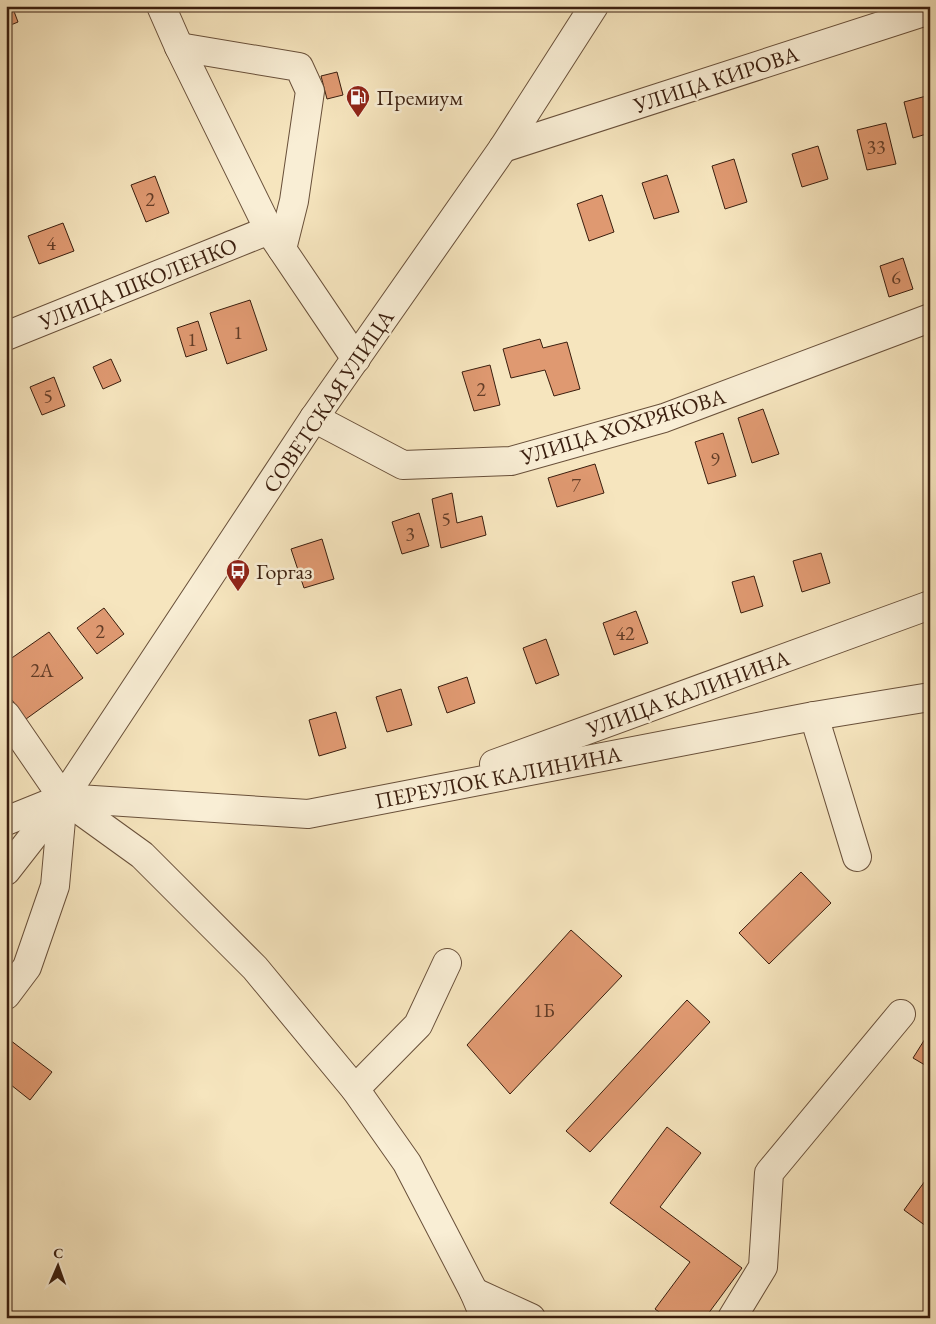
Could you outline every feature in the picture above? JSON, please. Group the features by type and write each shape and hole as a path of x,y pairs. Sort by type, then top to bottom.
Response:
{"street":[{"path":"161,6 179,47 275,240 356,359"},
{"name":"СОВЕТСКАЯ УЛИЦА","path":"6,871 63,798 314,418 503,148 594,6"},
{"name":"УЛИЦА КИРОВА","path":"503,148 930,10"},
{"path":"179,47 299,67 310,91 294,201 275,240"},
{"name":"УЛИЦА ШКОЛЕНКО","path":"6,336 275,240"},
{"name":"УЛИЦА ХОХРЯКОВА","path":"314,418 403,465 511,460 664,418 930,318"},
{"name":"УЛИЦА КАЛИНИНА","path":"418,792 930,605"},
{"name":"ПЕРЕУЛОК КАЛИНИНА","path":"63,798 308,814 814,716 930,697"},
{"path":"6,715 63,798 142,856 255,968 355,1090 407,1163 474,1292 485,1318"},
{"path":"814,716 857,857"},
{"path":"6,821 63,798"},
{"path":"6,995 27,967 55,886 63,798"},
{"path":"355,1090 418,1025 447,963"},
{"path":"732,1318 763,1267 769,1174 901,1014"},
{"path":"474,1292 531,1318"}],"building":[{"path":"6,6 12,6 18,22 6,27"},
{"path":"337,72 343,95 327,99 321,76"},
{"path":"930,95 930,133 913,138 904,102"},
{"path":"886,123 896,164 867,170 857,130"},
{"path":"818,146 828,179 802,187 792,154"},
{"path":"734,159 747,202 725,209 712,166"},
{"path":"667,175 679,212 654,219 642,183"},
{"path":"155,176 169,213 146,222 131,185"},
{"path":"602,195 614,232 589,241 577,204"},
{"path":"63,223 74,251 39,264 28,236"},
{"path":"903,258 913,289 889,297 880,266"},
{"path":"250,300 267,350 227,364 210,313"},
{"path":"198,321 207,350 186,357 177,328"},
{"path":"540,339 543,348 567,342 580,389 554,396 545,370 511,378 503,349"},
{"path":"111,359 121,381 103,389 93,367"},
{"path":"490,365 500,405 474,411 462,372"},
{"path":"54,377 65,406 42,415 30,387"},
{"path":"763,409 779,454 752,463 738,418"},
{"path":"723,433 736,476 708,484 695,442"},
{"path":"595,464 604,493 557,507 548,478"},
{"path":"452,493 457,523 482,516 486,535 441,548 432,499"},
{"path":"419,513 429,546 402,554 392,522"},
{"path":"322,539 334,579 304,588 291,549"},
{"path":"821,553 830,583 802,592 793,561"},
{"path":"754,576 763,606 741,613 732,582"},
{"path":"104,608 124,634 97,654 77,628"},
{"path":"636,611 648,643 614,655 603,623"},
{"path":"49,632 83,678 26,719 6,692 6,662"},
{"path":"546,639 559,675 536,684 523,648"},
{"path":"467,677 475,703 447,713 438,687"},
{"path":"401,689 412,725 387,732 376,697"},
{"path":"336,712 346,748 319,756 309,720"},
{"path":"801,872 831,903 769,964 739,933"},
{"path":"571,930 622,976 510,1094 467,1045"},
{"path":"687,1000 710,1022 590,1152 566,1131"},
{"path":"930,1031 930,1068 913,1058"},
{"path":"6,1037 52,1072 30,1100 6,1081"},
{"path":"667,1127 701,1153 660,1207 742,1268 705,1318 667,1318 655,1309 690,1262 610,1203"},
{"path":"930,1174 930,1229 904,1210"}],"place":[{"name":"Премиум","path":"358,118"},
{"name":"Горгаз","path":"238,592"}]}
